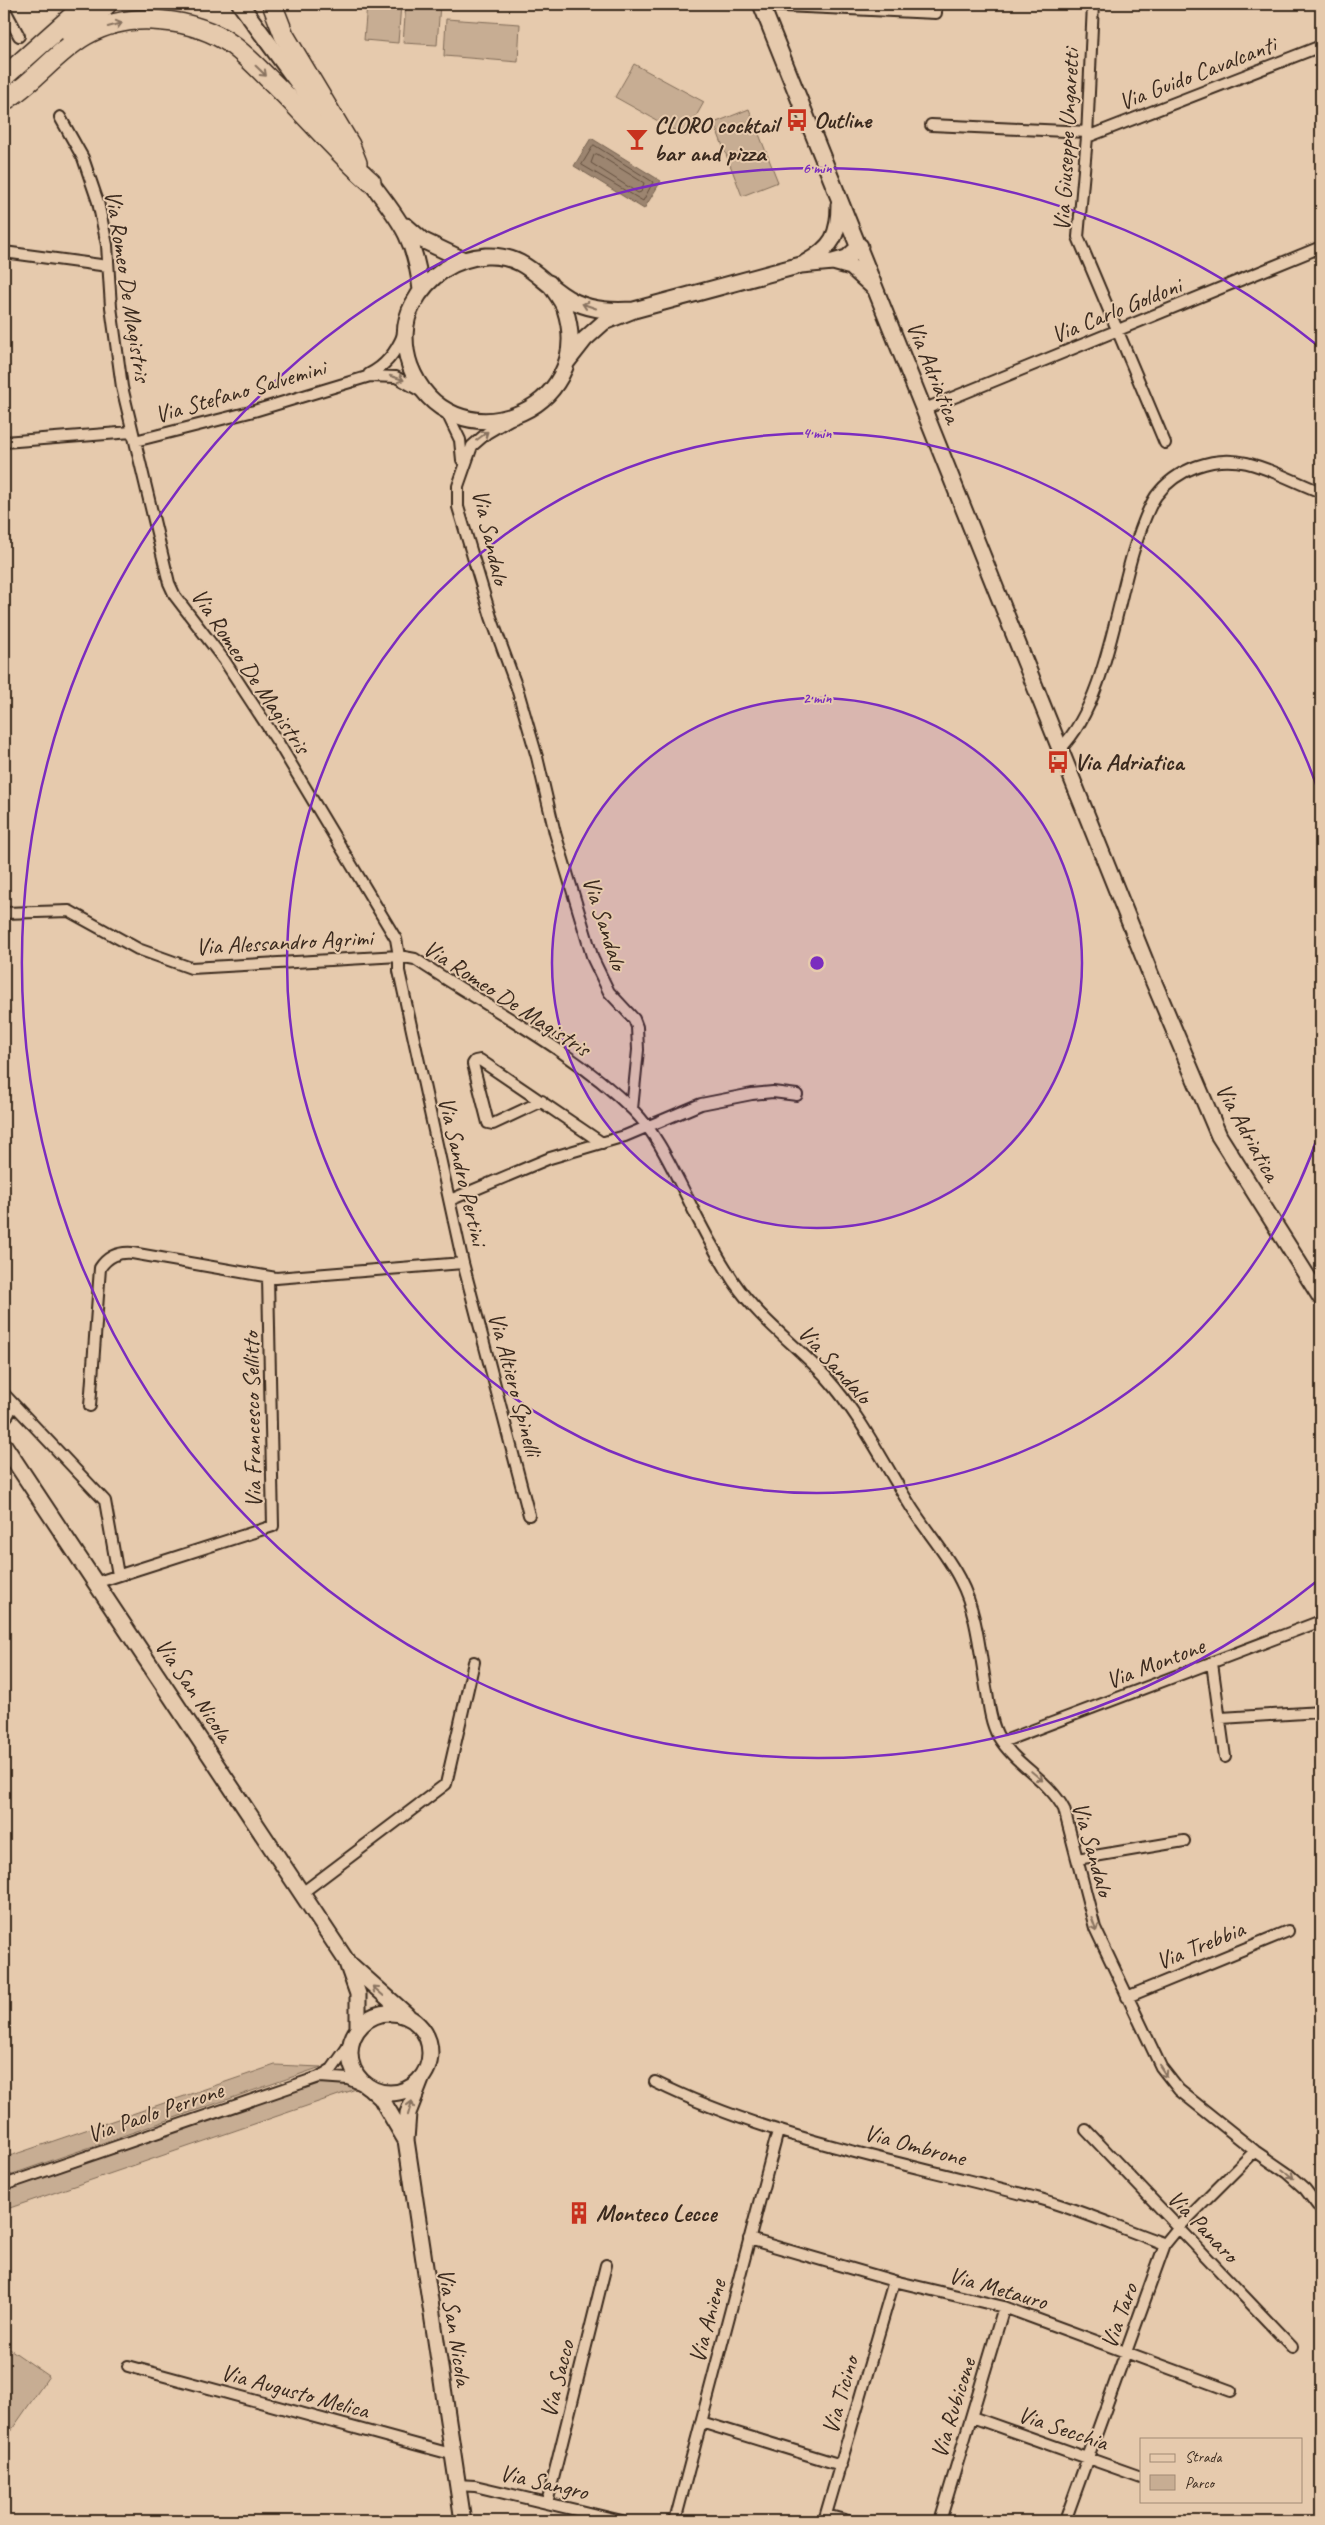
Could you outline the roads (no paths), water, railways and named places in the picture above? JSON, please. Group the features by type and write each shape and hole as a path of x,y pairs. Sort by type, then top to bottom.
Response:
{"highway":[{"path":"4,76 7,66 69,4"},
{"path":"4,76 86,4"},
{"path":"4,97 44,58 108,4"},
{"path":"272,4 284,35 350,144 357,163"},
{"path":"4,101 75,42 98,29 127,21 143,20 181,23 211,32 240,50 286,95 352,166 371,182"}],"street":[{"path":"240,4 399,220 412,242 421,290"},
{"path":"761,5 936,13 936,4"},
{"name":"Via Giuseppe Ungaretti","path":"1093,4 1087,135 1078,236 1165,443"},
{"name":"Via Adriatica","path":"761,5 860,246 1060,749 1218,1136 1321,1298"},
{"path":"4,8 19,36"},
{"name":"Via Guido Cavalcanti","path":"1087,135 1321,46"},
{"name":"Via Romeo De Magistris","path":"60,117 83,158 91,178 103,224 111,307 122,387 164,567 175,596 224,660 279,744 396,939 399,956 415,959 517,1024 598,1080 632,1109"},
{"path":"931,125 1087,135"},
{"path":"826,249 835,237 839,223 839,197"},
{"path":"399,220 422,240 464,260"},
{"path":"801,265 826,249 850,243 860,246"},
{"path":"634,310 602,311 573,301 531,268 510,259 487,256 464,260 440,272 421,290 410,309 405,330 406,356 416,380 432,400 445,410 469,420 494,421 519,415 540,403 556,385 567,364 585,339 604,322 634,310 801,265 834,262 847,258 860,246"},
{"name":"Via Carlo Goldoni","path":"925,408 1321,247"},
{"path":"4,252 108,266"},
{"path":"834,262 851,267 879,294"},
{"path":"549,283 564,307 570,335 567,364"},
{"name":"Via Stefano Salvemini","path":"357,379 380,368 390,358 405,330"},
{"name":"Via Stefano Salvemini","path":"4,442 134,437 254,411 357,379 378,375 396,377 414,385 432,400"},
{"name":"Via Sandalo","path":"445,410 457,431 463,450 457,498 465,533 491,617 517,688 537,757 555,833 593,959 606,988 634,1019 637,1027 638,1050 632,1109 648,1127 661,1147 713,1248 736,1284 761,1314 827,1378 848,1404 877,1447 921,1523 950,1562 962,1583 975,1622 994,1729 1009,1751 1057,1796 1064,1809 1095,1928 1160,2067 1170,2081 1255,2151 1287,2173 1305,2189 1321,2210"},
{"name":"Via Sandalo","path":"461,472 467,455 478,439 519,415"},
{"path":"1060,749 1070,740 1089,701 1105,660 1140,532 1156,497 1167,484 1184,472 1204,463 1225,461 1247,463 1321,492"},
{"name":"Via Alessandro Agrimi","path":"4,913 69,911 138,948 192,968 399,956"},
{"name":"Via Sandro Pertini","path":"90,1406 100,1268 111,1257 132,1253 268,1276 463,1263 399,971 399,956"},
{"path":"542,1101 493,1124 488,1123 473,1064 475,1061 480,1060 542,1101 602,1143"},
{"path":"450,1200 550,1158 602,1143 648,1127 684,1110 717,1100 773,1092 797,1095"},
{"name":"Via Altiero Spinelli","path":"463,1263 529,1516"},
{"name":"Via Francesco Sellitto","path":"95,1583 273,1526 268,1276"},
{"path":"5,1396 106,1501 118,1575"},
{"path":"4,1420 9,1414 11,1406 5,1396"},
{"name":"Via San Nicola","path":"4,1445 346,1960 358,1994 355,2035 350,2057 354,2071 359,2079 381,2098 406,2140"},
{"name":"Via Montone","path":"1002,1742 1212,1664 1321,1621"},
{"path":"302,1893 446,1784 474,1662"},
{"path":"1212,1664 1224,1757"},
{"path":"1220,1718 1321,1712"},
{"path":"1077,1859 1184,1841"},
{"name":"Via Trebbia","path":"1127,1997 1288,1932"},
{"name":"Via San Nicola","path":"346,1960 412,2020 426,2036 430,2048 430,2058 408,2113 406,2140 456,2485 463,2521"},
{"path":"355,2035 373,2017 384,2014 395,2013 412,2020"},
{"name":"Via Paolo Perrone","path":"4,2186 319,2077 332,2069 355,2035"},
{"name":"Via Paolo Perrone","path":"319,2077 348,2079 370,2088"},
{"path":"370,2088 383,2092 397,2092 411,2087 422,2077"},
{"name":"Via Ombrone","path":"655,2082 697,2103 778,2131 1039,2198 1165,2244"},
{"name":"Via Panaro","path":"1086,2130 1292,2347"},
{"name":"Via Aniene","path":"675,2521 778,2131"},
{"name":"Via Taro","path":"1065,2521 1165,2244 1178,2228 1255,2151"},
{"name":"Via Metauro","path":"749,2239 894,2280 1004,2307 1231,2391"},
{"name":"Via Sacco","path":"547,2503 606,2265"},
{"name":"Via Ticino","path":"825,2518 894,2280"},
{"name":"Via Rubicone","path":"940,2521 1004,2307"},
{"name":"Via Augusto Melica","path":"128,2366 452,2454"},
{"name":"Via Secchia","path":"972,2417 1140,2477"},
{"path":"701,2422 841,2465"},
{"name":"Via Sangro","path":"456,2485 475,2486 622,2521"},
{"path":"825,2518 848,2521"}],"water":[{"path":"591,138 661,181 644,209 574,166"}],"place":[{"name":"Outline","path":"797,120"},
{"name":"CLORO cocktail bar and pizza","path":"637,139"},
{"name":"Via Adriatica","path":"1058,762"},
{"name":"Monteco Lecce","path":"579,2213"}]}
